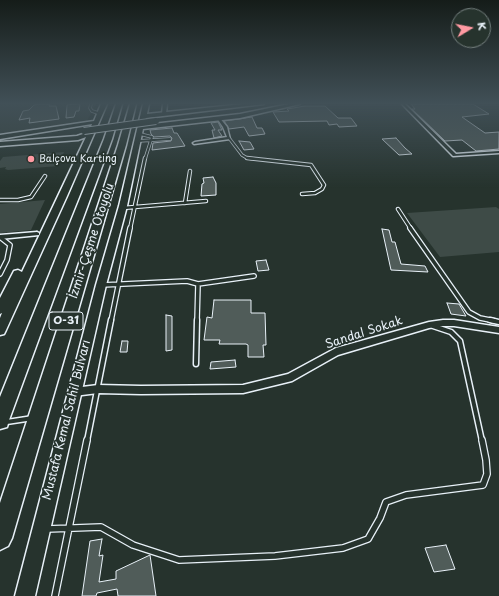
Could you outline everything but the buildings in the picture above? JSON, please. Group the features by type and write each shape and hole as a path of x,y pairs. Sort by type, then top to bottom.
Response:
{"highway":[{"name":"İzmir-Çeşme Otoyolu","path":"0,422 110,132"},
{"name":"İzmir-Çeşme Otoyolu","path":"0,538 125,132"}],"main road":[{"path":"0,137 33,132"},
{"path":"0,309 88,132"},
{"path":"0,144 85,136 105,132"},
{"name":"Mustafa Kemal Sahil Bulvarı","path":"25,596 74,392 142,132"},
{"path":"0,141 85,136"},
{"path":"0,330 85,136"}],"street":[{"path":"195,143 229,138 227,132"},
{"path":"431,132 455,155 499,152"},
{"path":"0,237 37,234"},
{"name":"Sandal Sokak","path":"74,392 98,389 243,389 289,378 336,352 429,325 443,323 499,330"}],"lane":[{"path":"55,596 136,207 143,132"},
{"path":"155,132 170,138"},
{"path":"229,138 242,155 247,158 311,165 324,185 322,189 316,193 302,194"},
{"path":"185,203 190,171"},
{"path":"0,200 18,200 31,197 45,176"},
{"path":"122,208 206,201"},
{"path":"398,209 469,312 480,318 499,322"},
{"path":"0,237 10,245 0,274"},
{"path":"101,285 187,280 198,284 254,276"},
{"path":"196,364 198,284"},
{"path":"40,530 100,527 133,545 179,560 275,556 343,548 368,539 380,518 386,502 406,495 483,485 487,474 486,460 460,341 451,332 429,325"},
{"path":"0,422 37,417"}],"shaded area":[{"path":"0,132 20,132 0,135"},
{"name":"Balçova Karting","path":"64,152 58,166 8,170 5,169 6,167 0,168 0,161 3,157"},
{"path":"45,200 31,230 0,233 0,204"},
{"path":"496,207 499,209 499,252 440,257 407,213"}],"place":[{"name":"Balçova Karting","path":"31,159"}]}
